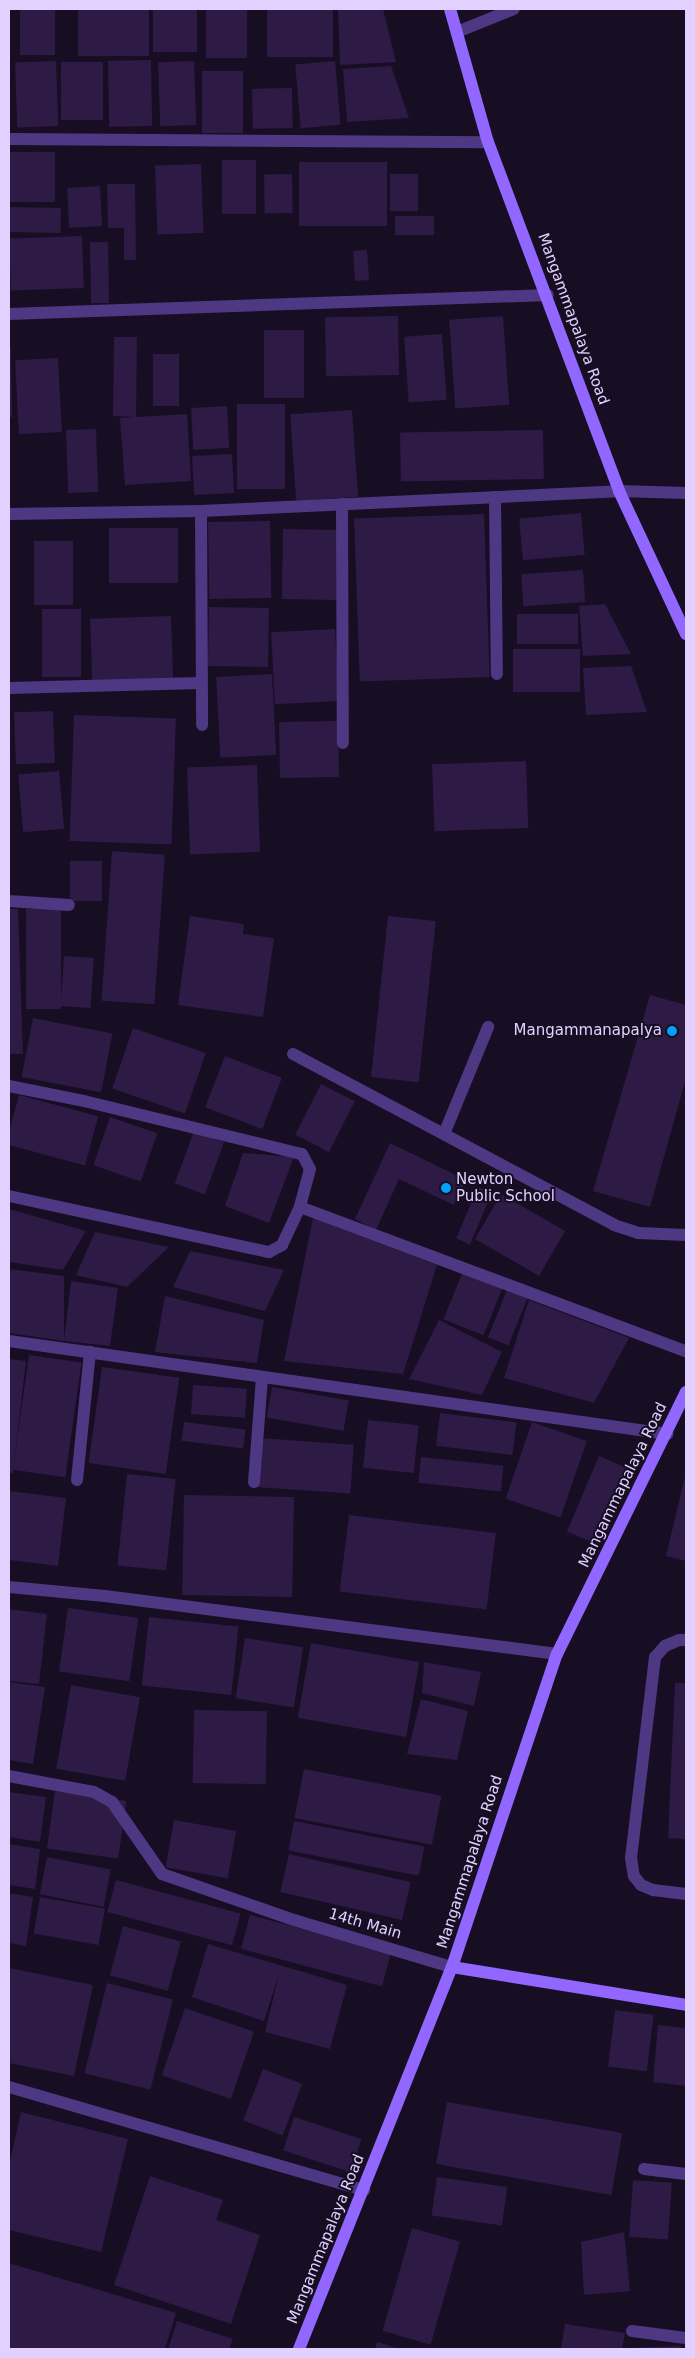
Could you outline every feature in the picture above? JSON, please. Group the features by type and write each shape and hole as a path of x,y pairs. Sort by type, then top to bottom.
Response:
{"main road":[{"name":"Mangammapalaya Road","path":"450,9 488,142 548,295 619,491 686,634"},
{"name":"Mangammapalaya Road","path":"299,2349 452,1967 557,1654 667,1434 686,1392"},
{"name":"14th Main","path":"452,1967 686,2005"}],"street":[{"path":"457,32 514,9"},
{"path":"9,139 488,142"},
{"path":"9,314 548,295"},
{"path":"9,514 201,511 619,491 686,494"},
{"path":"495,497 497,674"},
{"path":"342,504 343,743"},
{"path":"201,511 202,725"},
{"path":"9,688 201,683"},
{"path":"9,901 70,904"},
{"path":"444,1134 488,1027"},
{"path":"293,1054 614,1225 638,1232 686,1235"},
{"path":"9,1086 84,1101 302,1154 310,1169 300,1207 282,1245 269,1252 9,1196"},
{"path":"300,1207 686,1350"},
{"path":"9,1341 667,1434"},
{"path":"77,1480 90,1352"},
{"path":"254,1482 262,1377"},
{"path":"9,1588 105,1596 557,1654"},
{"path":"686,1640 679,1640 665,1646 655,1657 631,1858 634,1876 641,1885 653,1890 686,1894"},
{"name":"14th Main","path":"9,1776 80,1789 112,1802 162,1874 294,1920 452,1967"},
{"path":"9,2086 364,2190"},
{"path":"644,2169 686,2174"},
{"path":"632,2331 686,2338"}],"building":[{"path":"20,9 55,9 55,55 20,55"},
{"path":"78,9 149,9 149,56 78,56"},
{"path":"153,9 197,9 197,52 153,52"},
{"path":"206,9 247,9 247,58 206,58"},
{"path":"267,9 333,9 333,57 267,57"},
{"path":"338,9 383,9 396,62 340,65"},
{"path":"151,60 152,126 109,127 108,61"},
{"path":"56,61 58,126 17,127 15,62"},
{"path":"194,61 196,125 160,126 158,62"},
{"path":"335,61 341,125 301,128 295,64"},
{"path":"61,62 103,62 103,120 61,120"},
{"path":"391,66 409,118 347,122 343,69"},
{"path":"202,71 243,71 243,133 202,133"},
{"path":"292,88 293,128 253,129 252,89"},
{"path":"10,152 55,152 55,202 10,202"},
{"path":"222,160 256,160 256,214 222,214"},
{"path":"299,162 387,162 387,226 299,226"},
{"path":"201,164 203,233 157,235 155,166"},
{"path":"264,174 292,174 293,213 265,213"},
{"path":"390,174 418,174 418,211 390,211"},
{"path":"107,184 135,184 136,260 124,260 124,228 108,228"},
{"path":"100,186 102,226 69,228 67,188"},
{"path":"9,207 61,208 61,233 9,232"},
{"path":"395,216 434,216 434,235 395,235"},
{"path":"82,236 84,288 11,291 9,239"},
{"path":"90,242 108,242 109,303 91,303"},
{"path":"367,250 369,280 355,281 353,251"},
{"path":"398,316 399,375 326,376 325,317"},
{"path":"503,316 509,405 455,409 449,320"},
{"path":"264,330 304,330 304,398 264,398"},
{"path":"442,334 447,400 409,402 404,337"},
{"path":"114,337 137,337 136,417 187,414 191,481 125,485 120,418 134,417 113,416"},
{"path":"9,347 11,347 12,417 9,417"},
{"path":"153,354 179,354 179,406 153,406"},
{"path":"58,358 62,432 19,434 15,360"},
{"path":"237,404 285,404 285,489 237,489"},
{"path":"227,406 229,448 193,450 191,408"},
{"path":"352,410 358,497 296,501 290,414"},
{"path":"96,429 98,492 68,493 66,430"},
{"path":"543,430 544,479 401,481 400,432"},
{"path":"232,454 234,493 194,495 192,456"},
{"path":"581,513 585,555 523,560 519,518"},
{"path":"484,514 490,677 360,681 354,519"},
{"path":"270,521 271,598 209,599 208,522"},
{"path":"109,528 178,528 178,583 109,583"},
{"path":"283,529 339,530 338,600 282,599"},
{"path":"34,541 73,541 73,605 34,605"},
{"path":"583,570 585,602 523,606 521,574"},
{"path":"605,604 631,654 583,656 579,606"},
{"path":"209,607 269,608 268,667 208,666"},
{"path":"42,609 81,609 81,677 42,677"},
{"path":"517,614 578,614 578,644 517,644"},
{"path":"171,616 173,679 92,682 90,619"},
{"path":"335,629 339,701 275,704 271,632"},
{"path":"513,649 580,649 580,692 513,692"},
{"path":"631,666 647,712 586,715 583,668"},
{"path":"272,674 276,755 220,758 216,677"},
{"path":"53,711 55,763 16,764 14,712"},
{"path":"74,715 176,719 172,844 70,841"},
{"path":"338,721 339,777 280,778 279,722"},
{"path":"526,761 528,828 434,831 432,764"},
{"path":"257,765 260,852 190,854 187,767"},
{"path":"59,771 64,829 23,832 18,775"},
{"path":"112,851 165,855 154,1004 102,1001"},
{"path":"70,861 102,861 102,901 70,901"},
{"path":"9,909 18,909 23,1054 9,1054"},
{"path":"26,909 61,909 61,1009 26,1009"},
{"path":"190,916 244,924 243,934 274,938 263,1017 178,1005"},
{"path":"388,916 436,921 419,1082 371,1077"},
{"path":"64,956 94,958 90,1008 61,1006"},
{"path":"650,995 686,1005 686,1078 650,1207 593,1191"},
{"path":"33,1018 113,1033 101,1092 22,1077"},
{"path":"133,1028 206,1053 185,1114 112,1089"},
{"path":"225,1056 282,1078 262,1129 205,1107"},
{"path":"321,1084 355,1101 329,1152 295,1135"},
{"path":"19,1095 98,1116 85,1165 9,1145 9,1132"},
{"path":"110,1117 157,1133 141,1181 93,1165"},
{"path":"194,1131 224,1142 205,1195 175,1184"},
{"path":"390,1143 466,1180 454,1205 399,1179 376,1230 355,1219"},
{"path":"243,1153 294,1157 269,1223 225,1206"},
{"path":"478,1187 492,1193 470,1244 456,1239"},
{"path":"501,1194 565,1231 539,1276 475,1239"},
{"path":"9,1209 86,1231 63,1270 9,1262"},
{"path":"313,1218 437,1265 403,1374 284,1361"},
{"path":"95,1232 169,1247 127,1287 76,1275"},
{"path":"190,1251 284,1270 265,1311 173,1287"},
{"path":"9,1269 64,1276 64,1341 9,1333"},
{"path":"463,1271 503,1287 483,1335 444,1319"},
{"path":"71,1281 118,1288 110,1346 64,1341"},
{"path":"507,1290 527,1298 508,1346 488,1337"},
{"path":"165,1296 264,1320 257,1363 155,1352"},
{"path":"529,1300 629,1338 594,1403 504,1378"},
{"path":"439,1320 502,1352 482,1395 409,1379"},
{"path":"29,1355 81,1362 65,1477 13,1470"},
{"path":"9,1359 26,1361 13,1473 9,1473"},
{"path":"102,1367 179,1378 166,1474 89,1463"},
{"path":"193,1385 247,1389 245,1418 191,1414"},
{"path":"272,1387 349,1401 343,1431 267,1418"},
{"path":"440,1413 516,1422 512,1455 436,1446"},
{"path":"368,1420 419,1425 414,1473 363,1468"},
{"path":"184,1422 246,1430 243,1448 182,1441"},
{"path":"532,1422 587,1441 560,1517 506,1499"},
{"path":"259,1438 354,1445 350,1494 256,1487"},
{"path":"599,1456 629,1469 597,1544 567,1531"},
{"path":"421,1457 504,1466 501,1492 418,1483"},
{"path":"686,1472 686,1561 666,1556"},
{"path":"127,1474 176,1479 166,1571 117,1565"},
{"path":"9,1491 66,1498 58,1566 9,1560"},
{"path":"184,1495 294,1497 292,1597 182,1595"},
{"path":"349,1515 496,1533 487,1609 340,1591"},
{"path":"68,1608 138,1618 129,1681 59,1671"},
{"path":"9,1609 47,1614 39,1684 9,1681"},
{"path":"149,1617 239,1626 231,1695 142,1686"},
{"path":"245,1638 303,1647 294,1707 235,1698"},
{"path":"311,1643 419,1662 406,1737 298,1718"},
{"path":"424,1662 481,1672 474,1706 422,1693"},
{"path":"9,1682 45,1687 33,1764 9,1760"},
{"path":"675,1683 686,1683 686,1839 668,1838"},
{"path":"71,1685 140,1697 125,1781 56,1769"},
{"path":"421,1699 468,1711 457,1760 407,1754"},
{"path":"194,1710 267,1711 266,1784 193,1783"},
{"path":"304,1769 441,1796 432,1845 294,1818"},
{"path":"55,1791 126,1801 118,1858 47,1848"},
{"path":"9,1792 46,1797 40,1842 9,1837"},
{"path":"174,1820 236,1831 228,1878 166,1867"},
{"path":"294,1821 425,1846 419,1876 288,1850"},
{"path":"9,1844 40,1849 35,1889 9,1885"},
{"path":"289,1854 411,1882 402,1920 280,1892"},
{"path":"47,1857 111,1869 104,1907 40,1894"},
{"path":"116,1880 241,1913 232,1945 107,1912"},
{"path":"9,1893 33,1897 26,1946 9,1943"},
{"path":"40,1897 105,1908 99,1945 34,1933"},
{"path":"250,1915 391,1953 382,1987 241,1949"},
{"path":"123,1926 181,1942 168,1991 110,1975"},
{"path":"208,1944 347,1985 330,2049 265,2032 279,1974 264,2021 192,1997"},
{"path":"9,1968 93,1985 74,2076 9,2063"},
{"path":"107,1983 173,1999 150,2090 85,2073"},
{"path":"185,2008 254,2032 231,2099 162,2075"},
{"path":"615,2010 654,2015 647,2071 608,2067"},
{"path":"658,2025 686,2028 686,2086 653,2082"},
{"path":"263,2069 302,2084 283,2135 243,2120"},
{"path":"447,2102 622,2133 611,2195 436,2164"},
{"path":"21,2112 128,2139 101,2252 9,2230 9,2165"},
{"path":"294,2117 362,2139 351,2172 283,2150"},
{"path":"150,2176 223,2200 216,2220 260,2235 231,2324 114,2285"},
{"path":"437,2177 507,2187 502,2226 432,2216"},
{"path":"633,2180 672,2183 668,2240 629,2237"},
{"path":"412,2228 460,2242 431,2345 383,2331"},
{"path":"624,2232 630,2291 584,2295 581,2242"},
{"path":"9,2263 176,2313 165,2349 9,2349"},
{"path":"177,2321 233,2339 229,2349 168,2349"},
{"path":"565,2324 625,2333 622,2349 561,2349"},
{"path":"377,2342 400,2349 375,2349"},
{"path":"681,2346 681,2349 627,2349 627,2348"}],"place":[{"name":"Mangammanapalya","path":"672,1031"},
{"name":"Newton Public School","path":"446,1188"}]}
